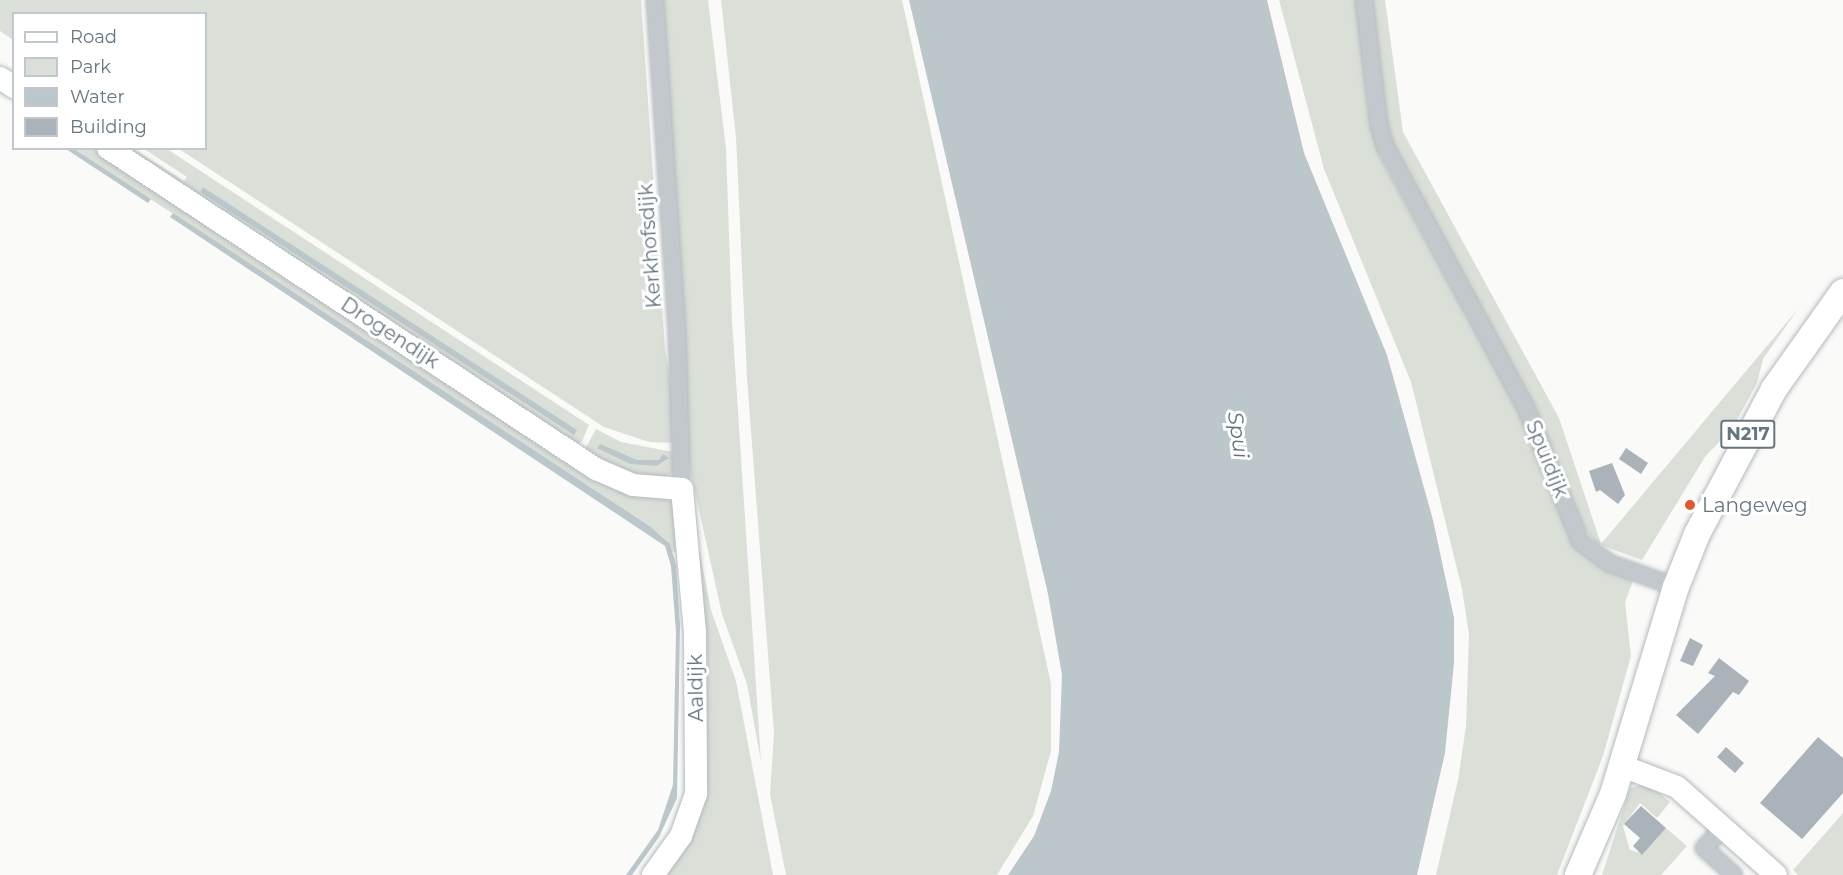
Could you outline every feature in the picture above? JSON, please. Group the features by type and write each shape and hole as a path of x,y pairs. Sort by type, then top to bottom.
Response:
{"main road":[{"name":"N217","path":"1578,875 1622,766 1676,588 1707,512 1747,435 1792,361 1843,292"}],"street":[{"name":"Kerkhofsdijk","path":"655,0 677,333 682,489"},
{"name":"Spuidijk","path":"1364,0 1379,125 1385,146 1526,408 1580,540 1609,564 1676,588"},
{"name":"Drogendijk","path":"111,150 596,469 633,486 682,489"},
{"name":"Aaldijk","path":"653,875 681,836 696,794 695,633 682,489"},
{"path":"1622,766 1677,787 1776,875"},
{"path":"1724,827 1704,848 1734,875"}],"green space":[{"path":"0,0 641,0 665,348 679,439 675,443 649,442 604,427 181,150 207,150 207,12 12,12 12,39 0,31"},
{"path":"659,0 708,0 726,149 732,320 761,762 747,684 722,614 690,469"},
{"path":"721,0 902,0 1051,684 1051,751 1033,816 997,875 786,875 770,794 774,733 747,378 736,137"},
{"path":"1279,0 1357,0 1368,107 1381,158 1525,422 1562,516 1633,581 1625,602 1631,656 1603,756 1557,875 1436,875 1458,780 1466,726 1469,634 1462,589 1411,382 1324,169"},
{"path":"1370,0 1385,0 1403,132 1559,418 1601,544 1798,309 1763,359 1757,383 1733,427 1705,457 1642,560 1606,547 1596,542 1584,529 1540,419 1396,151 1385,123"},
{"path":"76,150 98,150 576,464 626,488 669,500 676,506 685,551 673,552 666,540 651,527"},
{"path":"120,150 136,150 184,181 187,177 146,150 169,150 589,425 582,441 578,444","holes":["203,187 574,434 200,192"]},
{"path":"596,429 621,442 673,452 675,471 663,479 641,478 583,453"},
{"path":"695,528 711,610 736,681 773,875 661,875 695,824"},
{"path":"1641,785 1657,791 1670,802 1657,818 1640,803 1623,826 1630,850 1643,854 1666,828 1687,846 1661,875 1602,875 1630,788"},
{"path":"1843,813 1843,875 1798,875 1793,870"}],"water":[{"name":"Spui","path":"909,0 1267,0 1304,153 1387,355 1433,520 1454,618 1454,663 1445,753 1417,875 1008,875 1034,836 1051,791 1059,752 1062,675 1048,594"},
{"path":"68,150 76,150 151,199 148,203"},
{"path":"203,187 577,430 574,435 200,192"},
{"path":"173,213 651,527 670,544 676,565 680,626 677,798 659,837 632,875 626,875 658,830 673,785 676,632 671,566 665,546 170,217"},
{"path":"600,444 637,460 659,460 663,454 669,458 656,466 630,464 597,448"}],"building":[{"path":"1626,448 1648,463 1641,474 1619,459"},
{"path":"1612,463 1625,495 1618,504 1600,490 1596,492 1589,471"},
{"path":"1690,638 1703,645 1693,666 1680,661"},
{"path":"1719,658 1749,681 1739,695 1733,692 1698,734 1676,715 1715,676 1708,673"},
{"path":"1818,737 1843,758 1843,793 1802,839 1760,803"},
{"path":"1726,747 1744,763 1735,773 1717,757"},
{"path":"1641,806 1666,828 1642,855 1633,846 1640,838 1624,824"}],"place":[{"name":"Langeweg","path":"1690,505"}]}
